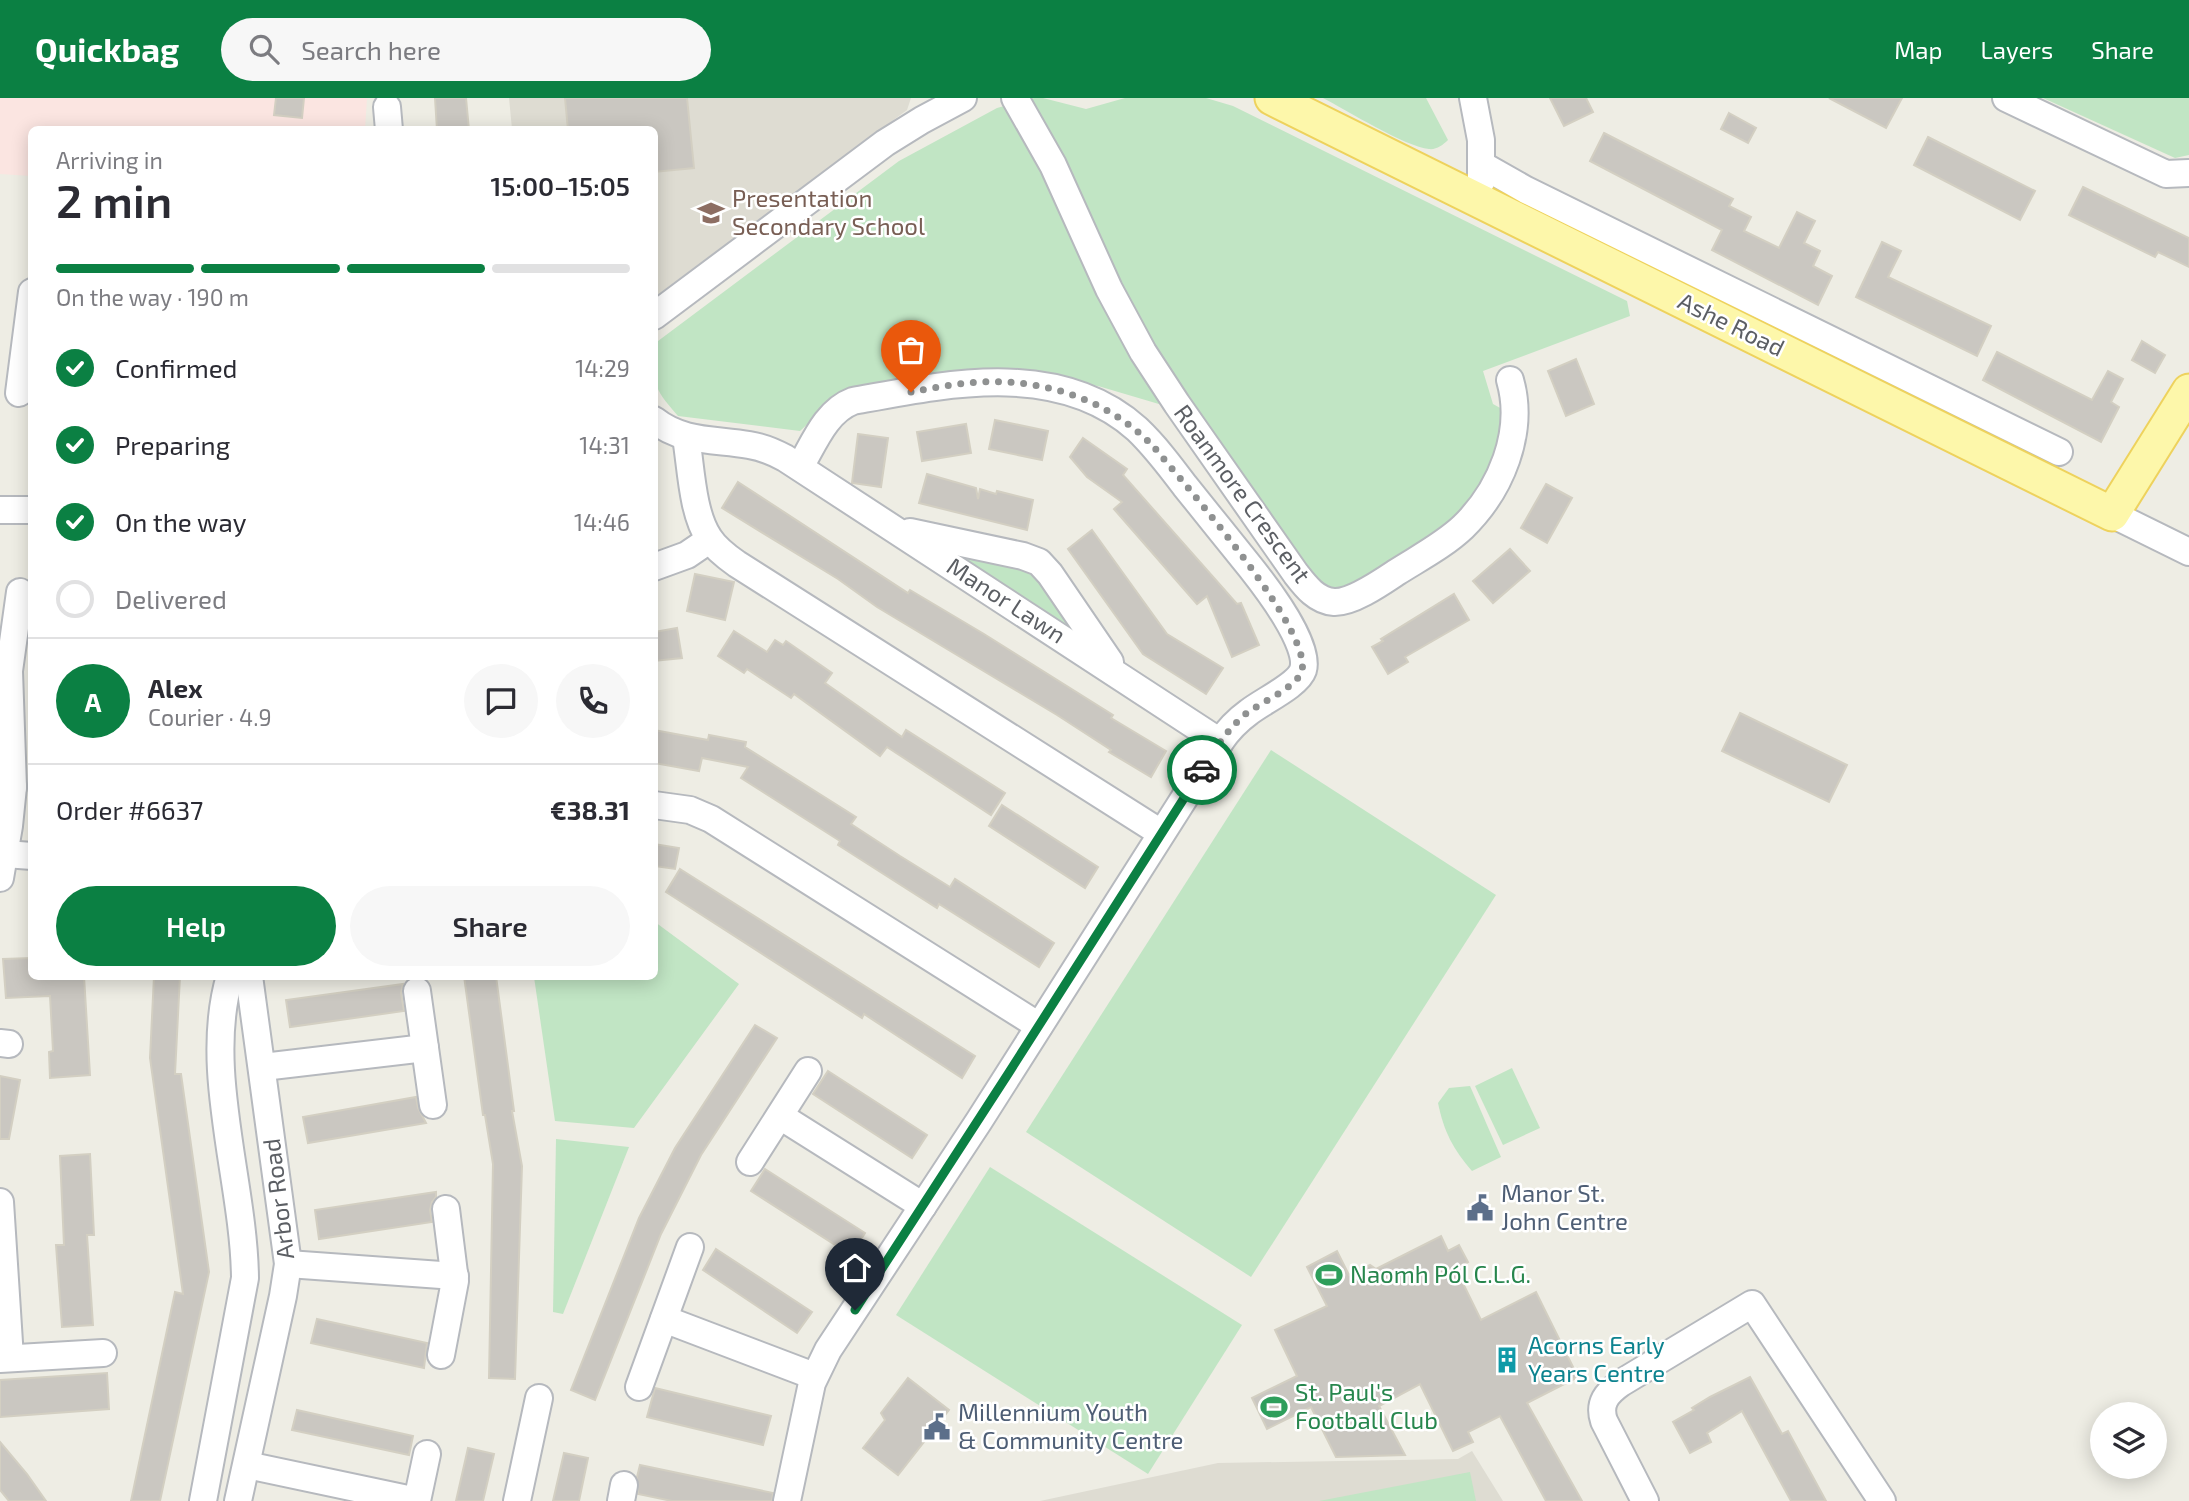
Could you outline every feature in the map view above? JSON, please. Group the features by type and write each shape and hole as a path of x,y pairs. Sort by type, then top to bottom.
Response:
{"main road":[{"name":"Ashe Road","path":"1272,98 1480,201 1795,333 1960,421 2112,514"},
{"path":"2112,514 2189,391"}],"street":[{"path":"658,313 885,144 963,98"},
{"name":"Roanmore Crescent","path":"1015,98 1053,165 1110,289 1143,352 1296,575 1323,600 1340,602 1373,586 1442,543 1473,517 1499,476 1511,440 1516,415 1510,380"},
{"path":"1473,98 1482,165 1480,201"},
{"path":"2006,98 2178,174"},
{"path":"1482,165 1795,333"},
{"path":"19,393 28,323"},
{"path":"786,1501 814,1376 828,1350 1220,742 1241,718 1298,678 1303,668 1303,655 1292,629 1260,580 1154,447 1124,419 1097,404 1051,388 1014,383 967,383 846,403 829,419 800,467"},
{"path":"1960,421 2059,452"},
{"path":"666,432 709,540 737,564 1161,833"},
{"name":"Manor Lawn","path":"666,432 755,446 775,453 1118,673 1220,742"},
{"path":"0,510 28,510"},
{"name":"Ashe Road","path":"2112,514 2189,552"},
{"name":"Manor Lawn","path":"894,528 1023,556 1039,562 1118,673"},
{"path":"658,566 687,555 709,540"},
{"path":"20,592 9,671 2,866 28,857"},
{"path":"658,806 690,810 711,819 1039,1026"},
{"path":"203,1501 245,1278 221,1056 222,1017 229,980"},
{"name":"Arbor Road","path":"238,1501 288,1264 250,980"},
{"path":"417,991 433,1105"},
{"path":"263,1067 425,1048"},
{"path":"750,1161 808,1071"},
{"path":"780,1116 923,1206"},
{"path":"0,1202 5,1359 103,1353"},
{"path":"441,1355 455,1276 446,1209"},
{"path":"639,1387 691,1247"},
{"path":"288,1264 455,1276"},
{"path":"1645,1501 1604,1421 1603,1402 1610,1392 1621,1384 1752,1304 1882,1501"},
{"path":"664,1318 814,1376"},
{"path":"517,1501 539,1398"},
{"path":"224,1400 259,1406"},
{"path":"247,1465 417,1501 427,1454"}],"shaded area":[{"path":"0,98 367,98 365,126 28,126 28,176 0,174"},
{"name":"Presentation Secondary School","path":"509,98 911,98 907,110 658,295 658,126 512,126"},
{"path":"1472,1451 1503,1501 1040,1501 1218,1463 1458,1459"}],"green space":[{"path":"1034,98 1086,109 1125,98 1206,98 1233,106 1627,301 1630,316 1483,371 1493,404 1511,414 1492,475 1446,537 1341,590 1317,584 1196,415 1098,386 974,373 841,393 800,431 678,416 658,390 658,341 899,161 997,108"},
{"path":"1323,98 1426,98 1448,140 1434,149 1419,147"},
{"path":"2043,98 2189,98 2189,155 2175,158"},
{"path":"952,552 1020,567 1036,578 1070,628"},
{"path":"1271,750 1496,895 1251,1277 1026,1132"},
{"path":"658,924 739,984 634,1128 555,1121 534,980 658,980"},
{"path":"1512,1068 1540,1128 1503,1145 1475,1086"},
{"path":"1470,1086 1501,1157 1472,1171 1450,1140 1438,1103 1449,1088"},
{"path":"556,1139 629,1147 563,1314 553,1312"},
{"path":"990,1167 1242,1325 1148,1474 896,1315"},
{"path":"1470,1472 1476,1501 1319,1501"}],"building":[{"path":"276,98 304,98 302,118 274,115"},
{"path":"435,98 466,98 469,126 437,126"},
{"path":"565,98 687,98 694,168 658,172 658,126 568,126"},
{"path":"1550,98 1586,98 1593,112 1564,126"},
{"path":"1829,98 1902,98 1886,128"},
{"path":"1729,113 1756,128 1748,143 1721,129"},
{"path":"1604,133 1733,199 1729,206 1751,217 1744,231 1779,248 1797,212 1815,221 1804,243 1820,251 1813,266 1832,276 1818,305 1712,250 1722,230 1590,161"},
{"path":"1928,137 2035,191 2020,220 1914,165"},
{"path":"2083,187 2189,238 2189,267 2158,252 2155,257 2069,215"},
{"path":"1882,242 1901,251 1888,277 1991,326 1977,356 1856,297"},
{"path":"2142,341 2165,355 2155,373 2132,360"},
{"path":"1997,352 2092,400 2108,371 2123,379 2111,402 2119,407 2101,442 1983,380"},
{"path":"1576,359 1594,404 1566,416 1548,371"},
{"path":"995,420 1048,431 1042,460 989,449"},
{"path":"966,424 971,453 922,461 917,432"},
{"path":"858,434 888,438 881,487 852,483"},
{"path":"1083,438 1127,469 1123,475 1237,604 1241,603 1259,645 1232,657 1207,596 1197,604 1114,509 1122,502 1087,477 1070,457"},
{"path":"927,474 976,488 978,499 980,489 1033,500 1027,530 919,503"},
{"path":"738,482 908,593 910,590 984,634 1166,751 1151,777 1109,752 1111,750 1057,715 877,607 838,579 722,508"},
{"path":"1546,484 1572,498 1547,543 1521,528"},
{"path":"1092,530 1167,634 1223,668 1206,694 1143,654 1068,549"},
{"path":"1510,549 1530,571 1493,603 1473,581"},
{"path":"695,574 734,582 725,620 687,611"},
{"path":"1454,594 1469,620 1405,657 1408,662 1388,674 1372,647"},
{"path":"677,628 682,658 658,661 658,631"},
{"path":"734,631 767,652 775,640 783,645 786,641 832,673 825,683 902,737 906,730 1005,793 991,815 887,747 880,756 794,694 791,698 747,669 744,673 718,656"},
{"path":"1740,713 1847,765 1829,802 1722,751"},
{"path":"658,731 708,740 709,735 746,742 745,747 856,817 851,824 900,856 950,887 955,879 1054,943 1039,967 939,904 937,908 838,845 840,841 741,778 748,767 702,758 699,771 658,764"},
{"path":"1002,805 1098,867 1085,888 989,826"},
{"path":"658,845 679,848 675,869 658,867"},
{"path":"680,869 975,1056 962,1078 864,1014 862,1018 666,892"},
{"path":"28,958 28,980 84,980 90,1075 50,1078 49,1052 53,1051 50,996 6,998 3,959"},
{"path":"154,980 180,980 175,1074 181,1074 209,1272 160,1501 131,1501 175,1292 183,1294 150,1058"},
{"path":"465,980 497,980 512,1111 522,1166 515,1379 489,1378 493,1164 483,1115"},
{"path":"403,984 401,993 404,1011 290,1027 286,1000"},
{"path":"755,1025 777,1038 701,1155 661,1234 595,1400 571,1390 639,1218 675,1148"},
{"path":"828,1071 927,1135 912,1158 813,1094"},
{"path":"0,1076 20,1080 9,1139 0,1139"},
{"path":"416,1097 426,1123 308,1143 303,1117"},
{"path":"90,1154 94,1235 87,1235 93,1325 62,1327 56,1245 64,1245 60,1156"},
{"path":"765,1169 865,1233 851,1255 751,1191"},
{"path":"436,1192 430,1210 432,1222 319,1239 315,1210"},
{"path":"1441,1236 1448,1251 1459,1245 1468,1262 1456,1269 1481,1320 1536,1292 1578,1377 1527,1403 1582,1501 1546,1501 1500,1416 1468,1432 1473,1442 1453,1451 1420,1384 1379,1406 1405,1455 1336,1457 1311,1407 1267,1429 1252,1398 1297,1376 1275,1330 1327,1306 1307,1267 1337,1251 1349,1275 1370,1265 1376,1269"},
{"path":"716,1249 812,1312 797,1333 703,1270"},
{"path":"317,1319 427,1343 424,1368 311,1343"},
{"path":"107,1373 109,1409 0,1417 0,1380"},
{"path":"1750,1377 1782,1434 1788,1431 1826,1501 1791,1501 1742,1411 1707,1433 1711,1442 1690,1453 1673,1422 1710,1397"},
{"path":"908,1378 949,1410 898,1475 863,1448 885,1420 881,1413"},
{"path":"655,1388 771,1416 763,1445 647,1417"},
{"path":"297,1410 413,1436 409,1455 292,1430"},
{"path":"0,1442 46,1501 9,1501 0,1490"},
{"path":"468,1448 494,1454 483,1501 456,1501"},
{"path":"564,1453 588,1458 579,1501 553,1501"},
{"path":"640,1465 773,1493 772,1501 672,1501 638,1494 637,1477"}],"way so far":[{"path":"911,392 967,383 1014,383 1068,393 1112,412 1135,428 1154,447 1260,580 1292,629 1303,655 1302,671 1293,682 1233,725 1202,770"}],"place":[{"name":"Presentation Secondary School","path":"711,213"},
{"name":"Manor St. John Centre","path":"1480,1208"},
{"name":"Naomh Pól C.L.G.","path":"1329,1275"},
{"name":"Acorns Early Years Centre","path":"1507,1360"},
{"name":"St. Paul's Football Club","path":"1274,1407"},
{"name":"Millennium Youth & Community Centre","path":"937,1427"}],"route":[{"path":"855,1310 1202,770"}]}
